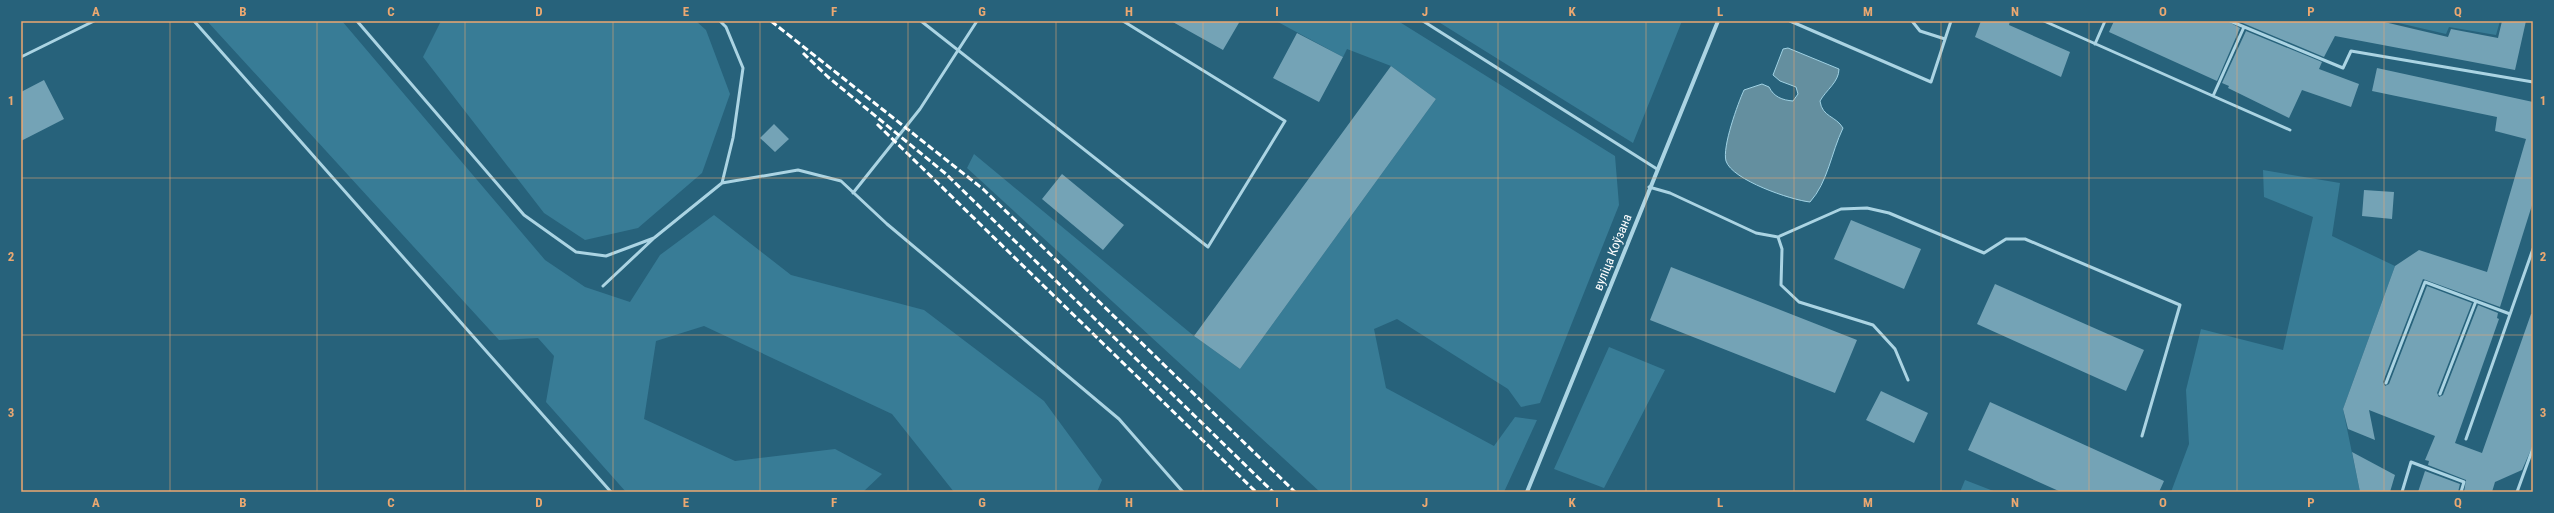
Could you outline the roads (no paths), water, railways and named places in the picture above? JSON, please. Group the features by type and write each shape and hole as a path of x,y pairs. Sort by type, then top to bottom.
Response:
{"street":[{"name":"вуліца Коўзана","path":"1528,491 1656,169 1718,21"}],"lane":[{"path":"21,57 94,21"},
{"path":"194,21 611,492"},
{"path":"357,21 524,215 576,252 606,256 654,238"},
{"path":"720,21 726,27 743,68 732,138 722,183"},
{"path":"921,21 1208,247 1285,121 1123,21"},
{"path":"853,193 920,109 977,21"},
{"path":"1423,21 1656,169"},
{"path":"1790,21 1931,82 1951,21"},
{"path":"1912,21 1920,31 1945,39"},
{"path":"2044,21 2290,130"},
{"path":"2095,44 2105,21"},
{"path":"2230,21 2343,68 2351,51 2533,82"},
{"path":"2213,96 2244,27"},
{"path":"603,286 654,238 722,183 798,170 841,181 887,224 1119,419 1183,492"},
{"path":"1649,187 1670,193 1756,234 1778,237 1841,209 1867,208 1889,213 1984,253 2006,238 2025,239 2180,305 2142,436"},
{"path":"1778,237 1782,249 1781,285 1799,302 1873,326 1895,349 1908,380"},
{"path":"2466,439 2533,249"},
{"path":"2386,383 2425,282 2510,314"},
{"path":"2440,394 2476,301"},
{"path":"2517,492 2533,448"},
{"path":"2402,492 2411,462 2464,482 2461,492"}],"railway":[{"path":"771,21 983,189 1295,492"},
{"path":"803,53 828,77 946,174 1273,492"},
{"path":"877,124 1256,492"}]}
